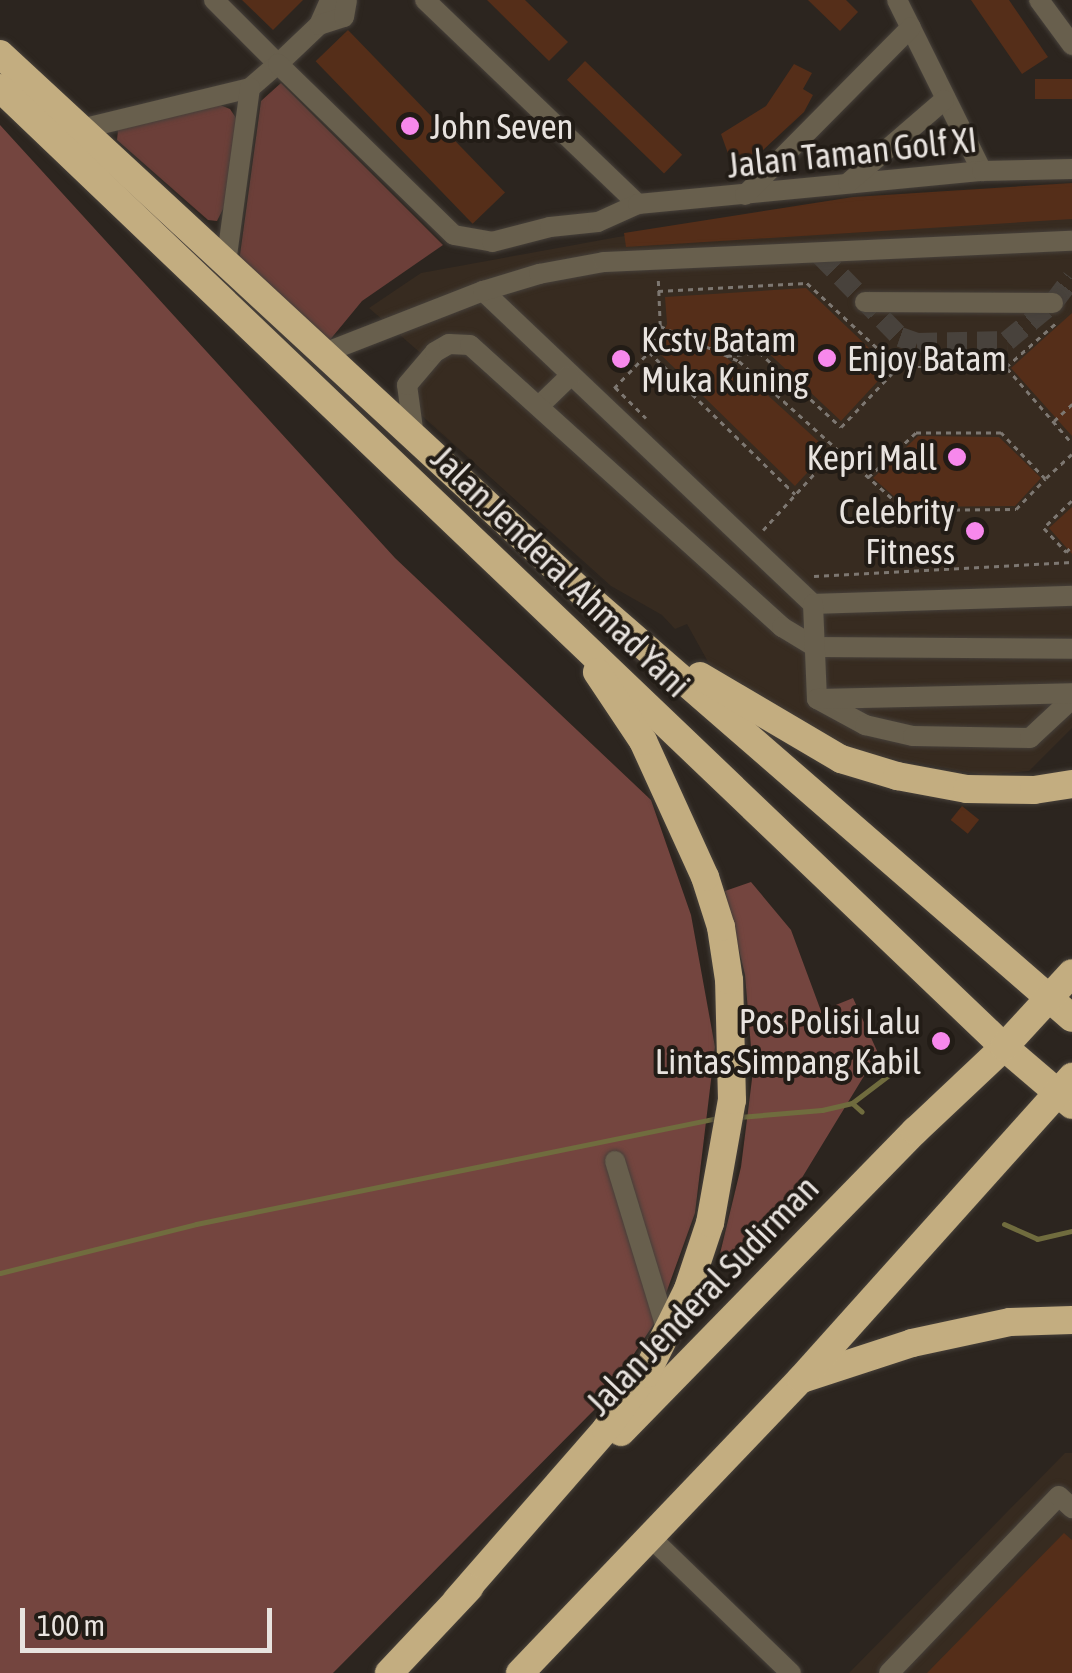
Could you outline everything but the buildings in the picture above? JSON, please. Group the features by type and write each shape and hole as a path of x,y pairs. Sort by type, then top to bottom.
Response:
{"highway":[{"name":"Jalan Jenderal Ahmad Yani","path":"0,54 584,594 1072,1018"},
{"name":"Jalan Jenderal Ahmad Yani","path":"0,88 1004,1047 1067,1091"},
{"path":"460,526 484,500"},
{"path":"584,594 708,683 841,759 967,789 1062,786"},
{"path":"456,1600 606,1429 646,1374 688,1289 710,1223 732,1100 729,980 720,927 705,877 643,741 566,626"},
{"name":"Jalan Jenderal Sudirman","path":"388,1673 916,1131 1004,1047 1072,973"},
{"path":"520,1673 801,1380 1067,1091"},
{"path":"801,1380 912,1343 1010,1322 1072,1320"}],"street":[{"path":"214,0 278,64"},
{"path":"81,129 250,88 319,25 330,0"},
{"path":"319,25 344,17 348,0"},
{"path":"425,0 638,204"},
{"path":"897,0 982,171"},
{"path":"1039,0 1072,45"},
{"path":"745,194 912,27"},
{"name":"Jalan Taman Golf XI","path":"278,64 454,234 466,240 492,242 550,227 598,222 638,204 982,171 1072,169"},
{"path":"226,263 250,88"},
{"path":"848,183 944,100"},
{"path":"324,353 483,291 538,274 604,262 1072,242"},
{"path":"483,291 812,604 817,699"},
{"path":"864,302 1056,312"},
{"path":"414,436 407,385 422,364 449,344 470,345 782,626 815,647 1072,649"},
{"path":"538,406 570,376"},
{"path":"812,604 1072,596"},
{"path":"817,699 865,725 913,736 1030,738 1072,696"},
{"path":"817,699 1072,696"},
{"path":"1062,786 1072,768"},
{"path":"616,1161 668,1334"},
{"path":"653,1287 688,1289"},
{"path":"889,1673 1059,1496 1072,1508"},
{"path":"650,1536 791,1673"}],"path":[{"path":"599,404 650,352 660,326 658,261"},
{"path":"658,291 807,283 898,366 1006,367 1056,312"},
{"path":"660,326 739,362 905,510 1016,510 1072,454"},
{"path":"650,352 795,494"},
{"path":"726,356 759,352 841,428 898,366"},
{"path":"1006,367 1072,443"},
{"path":"1053,422 1072,404"},
{"path":"868,478 916,433 1000,433 1045,479"},
{"path":"761,532 836,450"},
{"path":"1072,501 1044,528 1066,552 1072,546"},
{"path":"806,577 1072,562"}],"shaded area":[{"path":"281,83 443,245 362,301 329,341 239,262 261,101"},
{"path":"215,103 230,109 238,121 224,207 217,221 208,220 117,140 118,130"},
{"path":"0,125 395,558 651,800 691,915 715,1047 695,1213 656,1321 601,1403 333,1673 0,1673"},
{"name":"Kepri Mall","path":"1072,186 1072,728 1029,771 984,775 857,752 712,669 687,624 675,629 662,615 611,586 420,414 415,405 419,378 432,363 369,308 421,273 618,237 799,210"},
{"path":"751,882 791,930 821,1011 853,998 878,1053 775,1222 717,1266 741,1167 753,1071 745,975 725,891"},
{"path":"1065,1453 1072,1453 1072,1673 849,1673"}],"waterway":[{"path":"739,1117 822,1110 852,1103 890,1074"},
{"path":"852,1103 862,1112"},
{"path":"0,1273 196,1224 718,1118"},
{"path":"1004,1224 1037,1239 1072,1231"}],"tunnel":[{"path":"820,255 900,337 917,343 1007,341 1053,303 1072,278"}],"place":[{"name":"John Seven","path":"410,126"},
{"name":"Enjoy Batam","path":"827,358"},
{"name":"Kcstv Batam Muka Kuning","path":"621,359"},
{"name":"Kepri Mall","path":"957,457"},
{"name":"Celebrity Fitness","path":"975,531"},
{"name":"Pos Polisi Lalu Lintas Simpang Kabil","path":"941,1041"}]}
